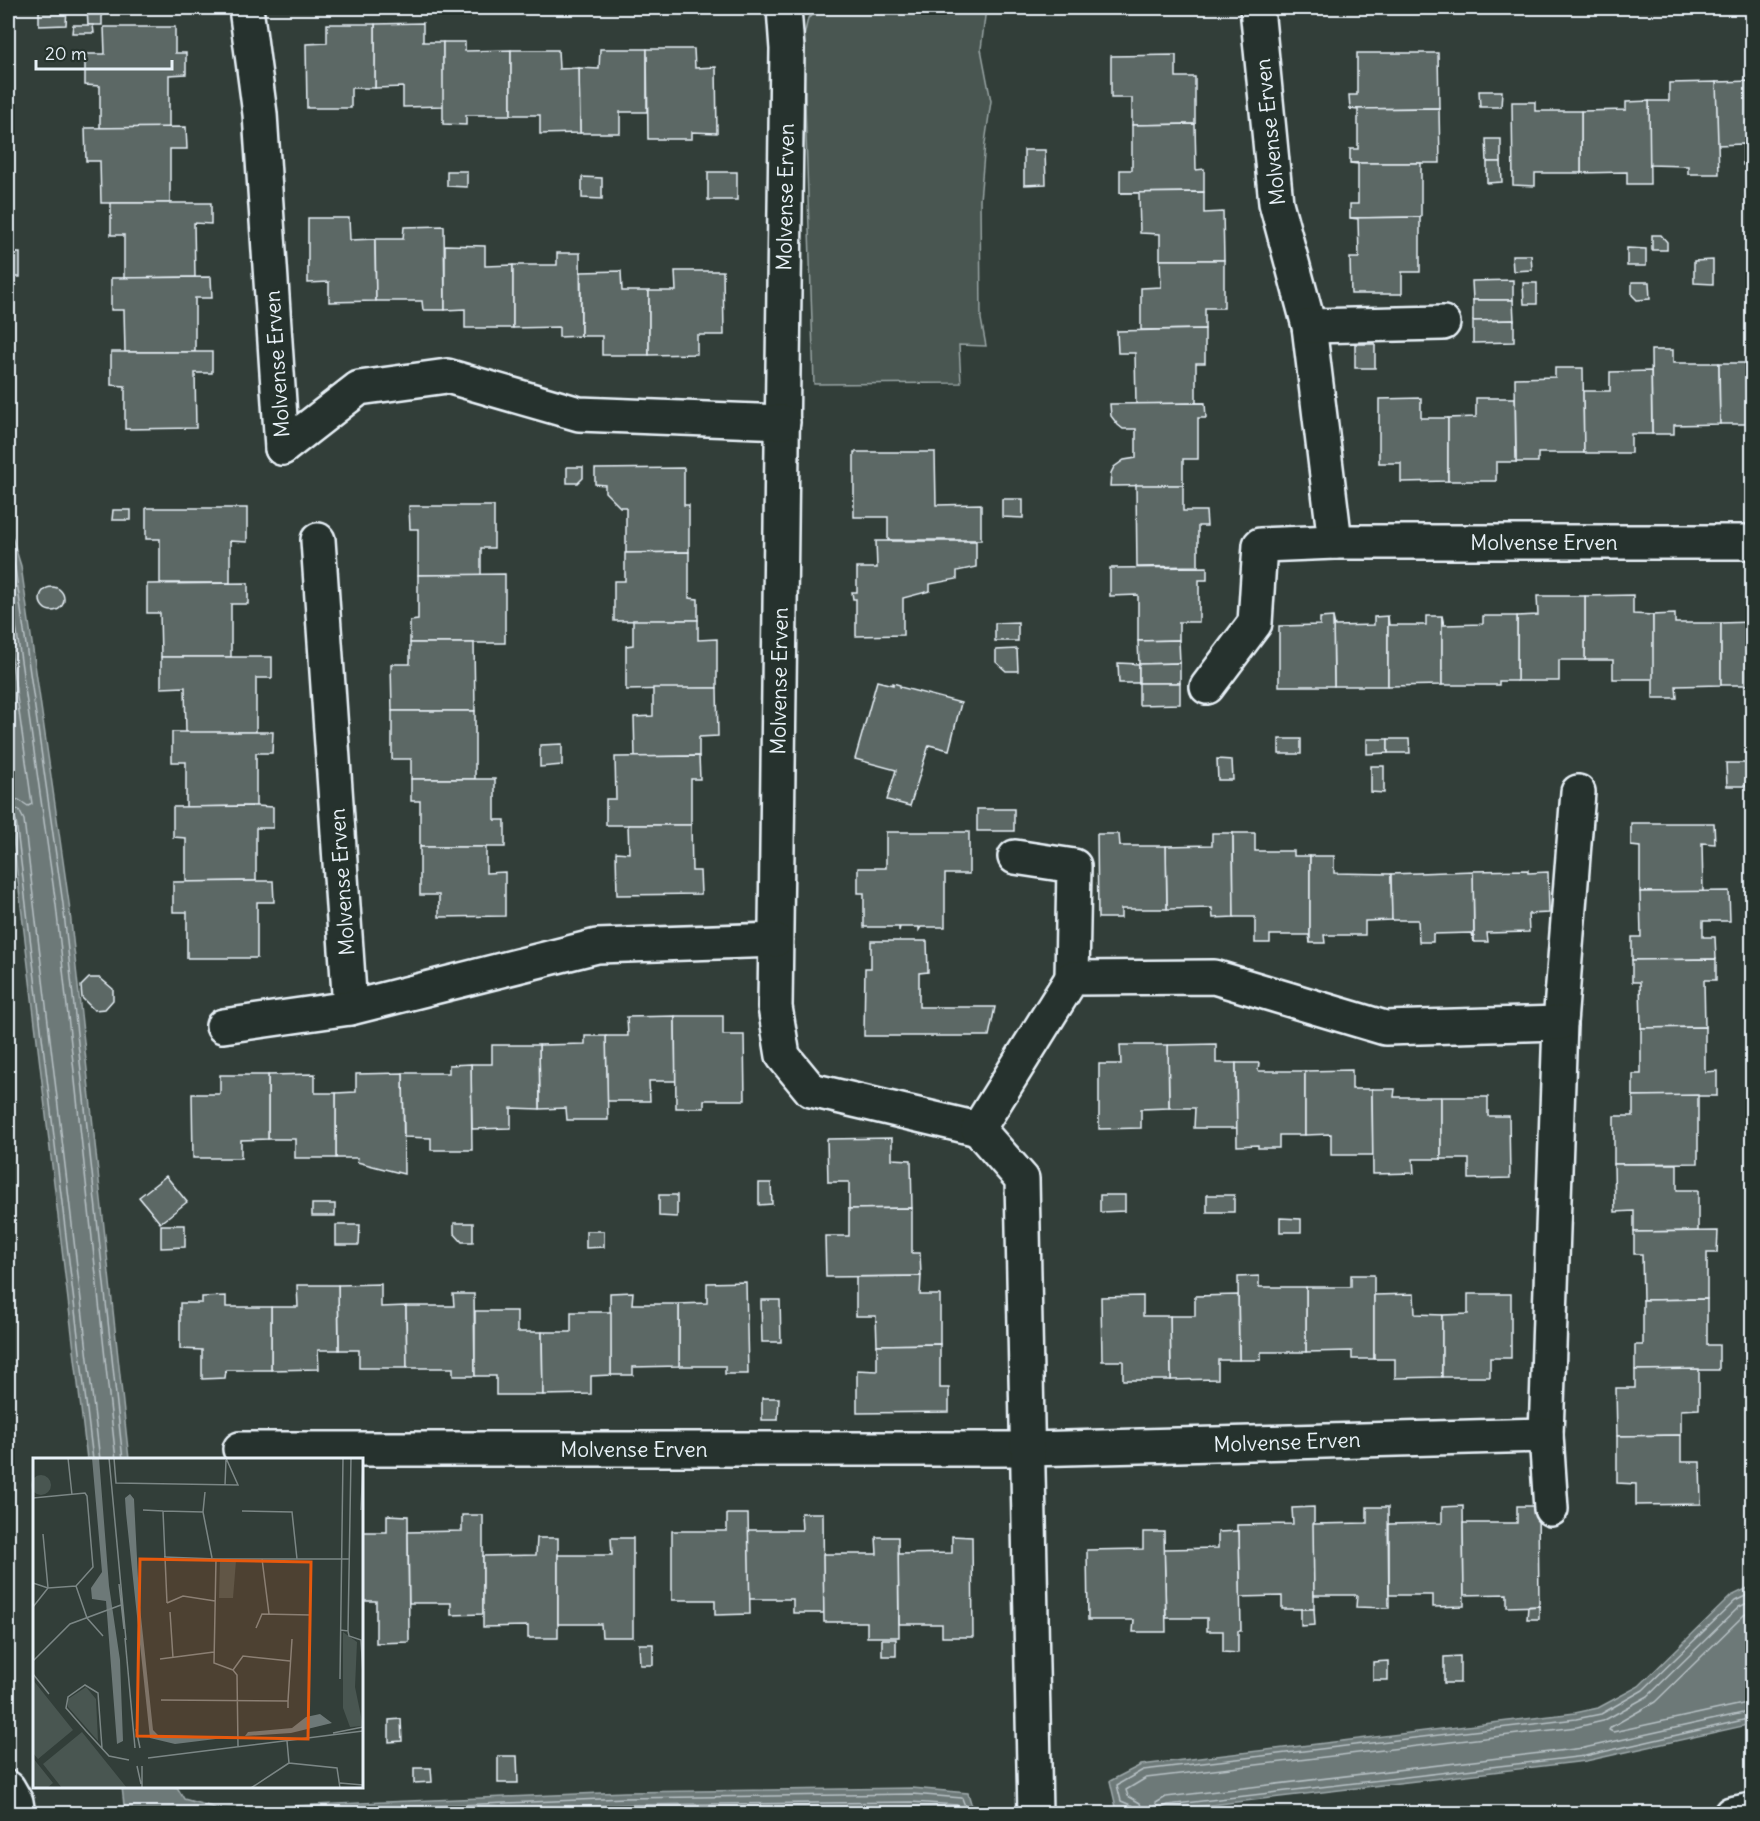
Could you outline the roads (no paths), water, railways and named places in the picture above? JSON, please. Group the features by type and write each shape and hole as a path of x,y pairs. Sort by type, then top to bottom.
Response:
{"street":[{"name":"Molvense Erven","path":"246,8 260,114 282,448 359,388 447,376 579,414 783,422"},
{"name":"Molvense Erven","path":"784,8 787,49 775,940 775,1007 783,1056 812,1089 978,1129"},
{"name":"Molvense Erven","path":"1257,8 1276,203 1310,326 1335,542"},
{"path":"1310,326 1443,323"},
{"name":"Molvense Erven","path":"318,540 350,1008"},
{"name":"Molvense Erven","path":"1207,687 1255,622 1260,545 1335,542 1752,542"},
{"path":"1551,1509 1546,1435 1560,1023 1578,792"},
{"path":"1015,857 1074,866 1072,978 978,1129 1022,1179 1035,1814"},
{"path":"223,1026 350,1008 597,946 775,940"},
{"path":"1072,978 1214,976 1385,1028 1560,1023"},
{"name":"Molvense Erven","path":"240,1449 1029,1449 1546,1435"},
{"path":"8,1788 16,1802 18,1814"},
{"path":"1731,1814 1752,1810"}],"water":[{"path":"8,524 21,566 69,903 129,1458 87,1458 8,797"},
{"path":"1752,1586 1752,1724 1586,1761 1143,1813 1116,1807 1110,1781 1141,1765 1575,1713 1598,1708 1639,1686 1731,1596"},
{"path":"122,1788 178,1788 184,1799 219,1809 625,1792 912,1788 968,1793 974,1813 125,1814"}]}
